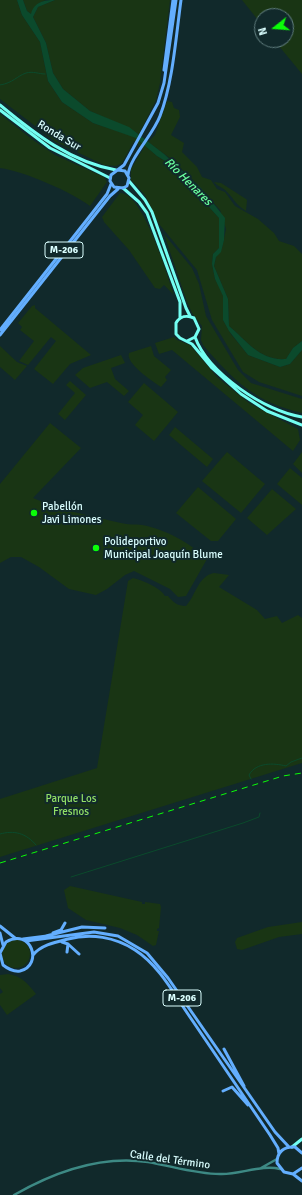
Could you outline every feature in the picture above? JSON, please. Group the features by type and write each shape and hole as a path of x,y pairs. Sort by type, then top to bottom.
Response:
{"main road":[{"path":"161,96 173,0"},
{"path":"129,181 123,188 118,189 111,184 110,178 113,173 124,165 146,127 161,96 176,0"},
{"path":"181,0 166,98 156,125 150,137 132,161 128,175 129,181 145,200 152,212 190,316 199,325 196,337 187,341"},
{"name":"Ronda Sur","path":"0,105 52,144 95,166 117,170"},
{"name":"Ronda Sur","path":"0,110 50,148 110,178"},
{"path":"117,170 124,171 128,175"},
{"name":"M-206","path":"0,330 107,194 111,184"},
{"path":"123,188 139,202 147,213 180,302 180,318 175,325 175,332 180,338 192,344 223,379 241,394 267,411 302,425"},
{"name":"M-206","path":"0,335 110,196 118,189"},
{"path":"180,318 190,316"},
{"path":"196,337 217,368 247,394 278,411 302,417"},
{"path":"46,936 61,930 65,923"},
{"path":"0,926 5,932 15,938 3,945"},
{"path":"24,940 82,927 104,928"},
{"name":"M-206","path":"15,938 24,940 94,932 118,936 138,946 162,969 280,1139 302,1153"},
{"path":"0,933 3,945 0,957 6,968 0,968"},
{"name":"M-206","path":"6,968 14,971 25,969 30,963 33,955 41,948 60,941 83,936 104,938 126,945 144,956 161,976 252,1108 275,1142 279,1154"},
{"path":"24,940 30,945 33,955"},
{"path":"60,941 68,944 79,954"},
{"path":"67,952 68,944"},
{"path":"224,1049 248,1095"},
{"path":"223,1091 227,1088 235,1089 252,1108"},
{"path":"302,1139 279,1154 277,1159 280,1169 284,1172 292,1174 302,1181"},
{"path":"292,1174 302,1168"}],"street":[{"name":"Calle del Término","path":"258,1170 277,1159"},
{"name":"Calle del Término","path":"14,1195 52,1174 100,1163 130,1161 147,1162 210,1174 232,1174 258,1170 280,1169"}],"green space":[{"path":"0,0 17,0 22,15 40,42 48,81 62,102 93,123 136,137 157,156 170,164 219,218 219,248 213,254 212,264 215,279 222,291 224,300 223,320 231,334 248,355 280,367 290,364 302,350 302,396 259,382 243,372 212,320 197,270 159,224 145,195 131,180 131,169 143,149 134,141 122,163 116,166 104,165 56,142 0,99"},
{"path":"23,0 46,0 39,3 31,14 27,11"},
{"path":"55,0 170,0 160,83 156,100 139,134 90,111 63,89 53,73 46,43 33,17 38,7"},
{"path":"242,0 302,0 302,74 281,48 294,48 294,8 254,8 254,15"},
{"path":"167,101 172,102 174,108 179,110 180,117 171,135 184,143 182,152 197,167 202,177 211,180 217,189 225,192 235,206 258,219 274,233 279,241 294,246 302,254 302,341 293,348 286,359 269,357 254,349 229,326 228,299 214,266 216,257 222,248 226,229 220,210 191,178 171,159 148,142 155,135"},
{"path":"0,114 55,155 104,177 107,182 90,206 82,200 47,183 22,173 0,168"},
{"path":"214,182 221,183 246,199 246,211 237,204 225,190"},
{"path":"120,193 129,196 145,220 160,254 174,295 164,285 160,289 155,288 129,250 104,222 102,217"},
{"path":"164,234 192,268 199,284 206,316 238,370 251,383 302,399 302,413 271,403 246,388 225,369 203,345 201,340 202,326 192,313 187,302"},
{"path":"35,305 35,308 91,355 70,364 53,384 34,369 56,341 51,337 28,365 19,361 34,341 20,330 22,327 18,323 32,306"},
{"path":"174,337 177,340 190,345 217,377 249,403 298,429 300,440 293,451 172,350 159,354 155,343"},
{"path":"0,346 17,362 27,366 15,380 0,367"},
{"path":"151,346 154,356 171,370 165,377 167,380 161,387 140,372 131,362 129,357 129,353"},
{"path":"121,355 125,363 111,368 115,379 129,391 124,396 107,382 90,388 75,375 83,368"},
{"path":"70,381 86,395 65,420 58,414 75,393 66,385"},
{"path":"144,383 178,412 154,441 135,425 143,415 128,402"},
{"name":"Polideportivo Municipal Joaquín Blume","path":"50,423 81,448 33,498 54,506 87,515 124,524 151,527 168,533 185,542 207,559 186,596 178,597 170,589 134,571 125,575 107,589 96,595 69,589 39,567 21,557 11,557 0,563 0,484"},
{"path":"175,427 213,459 207,467 169,435"},
{"path":"227,452 265,484 241,513 202,481"},
{"path":"302,452 302,473 293,464"},
{"path":"290,468 302,478 302,505 277,484"},
{"path":"198,487 236,519 218,541 211,541 176,513"},
{"path":"272,489 296,509 267,535 247,518"},
{"name":"Parque Los Fresnos","path":"214,573 229,575 219,587 257,610 265,619 277,616 282,623 298,615 302,618 302,763 0,857 0,799 97,768 128,581 133,578 146,582 160,590 165,596 168,596 176,603 186,606 204,578"},
{"path":"70,886 142,902 142,904 145,904 145,902 160,904 159,928 157,929 157,931 159,931 156,945 153,946 137,935 120,928 86,920 68,908 64,890"},
{"path":"302,922 302,934 279,937 242,950 237,949 235,942 237,938 268,927"},
{"path":"16,940 26,944 30,954 26,964 16,968 6,964 2,954 6,944"},
{"path":"8,974 21,979 36,994 7,1015 0,1005 0,994 3,992 0,988 0,975"}],"water":[{"name":"Río Henares","path":"17,0 23,0 27,11 31,14 34,7 40,2 55,0 38,7 33,17 46,43 53,73 63,89 90,111 129,127 164,154 201,188 225,218 224,240 221,252 216,257 214,266 228,299 229,326 254,349 269,357 277,359 286,359 293,348 302,341 302,350 290,364 280,367 248,355 229,331 223,320 223,296 215,279 212,264 213,254 219,248 219,218 170,164 157,156 136,138 93,123 62,102 48,81 40,42 22,15"}],"waterway":[{"path":"0,85 8,83 29,72 45,74"},
{"path":"251,779 249,775 256,768 266,764 286,766 291,762 302,758"},
{"path":"71,877 243,823 259,817 260,813"},
{"path":"0,834 10,832 24,835 36,845"}],"railway":[{"path":"0,863 283,776 302,773"}],"place":[{"name":"Pabellón Javi Limones","path":"34,513"},
{"name":"Polideportivo Municipal Joaquín Blume","path":"96,548"}]}
